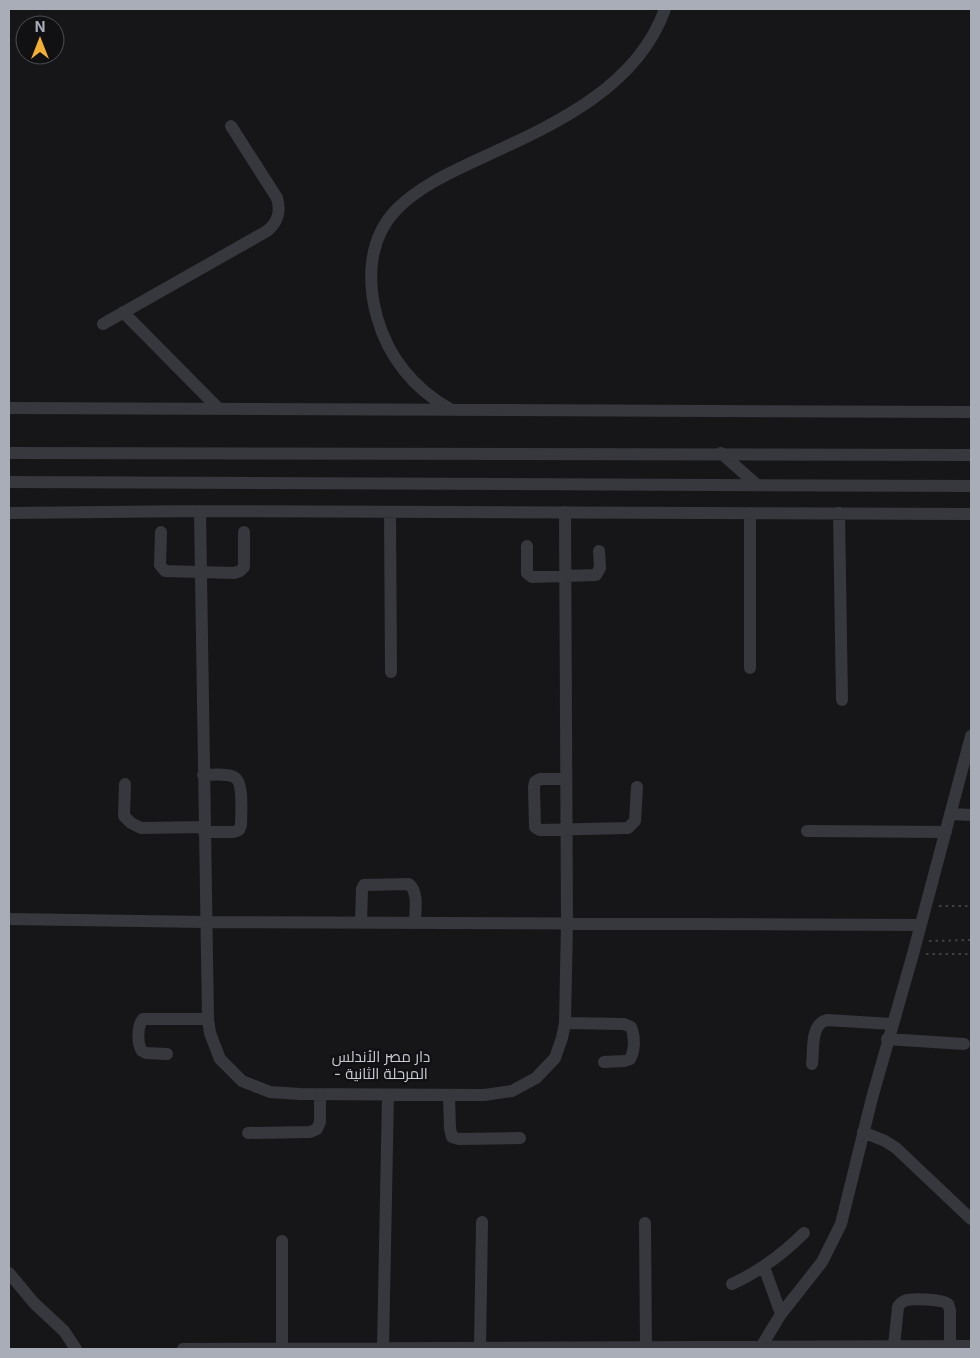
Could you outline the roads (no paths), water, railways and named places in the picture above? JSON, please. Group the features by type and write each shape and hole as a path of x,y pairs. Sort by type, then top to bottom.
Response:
{"street":[{"path":"450,409 431,398 410,379 391,351 384,335 374,303 371,274 374,251 382,229 396,210 429,185 541,129 603,92 645,50 657,30 666,9"},
{"path":"103,324 267,231 275,223 279,212 277,198 231,126"},
{"path":"123,312 218,408"},
{"path":"9,408 971,412"},
{"path":"9,460 14,453 971,455"},
{"path":"721,453 757,485"},
{"path":"9,482 971,486"},
{"path":"200,511 208,1019 210,1033 220,1059 242,1081 270,1092 449,1096 484,1095 512,1091 536,1078 555,1058 565,1023 567,923 565,512"},
{"path":"9,513 200,511 971,514"},
{"path":"390,512 391,672"},
{"path":"750,513 750,668"},
{"path":"839,513 842,700"},
{"path":"161,532 160,565 163,570 168,572 237,573 244,567 244,532"},
{"path":"526,546 527,573 529,576 596,574 600,568 599,551"},
{"path":"761,1347 781,1314 810,1279 833,1244 847,1204 862,1132 887,1039 917,941 971,740"},
{"path":"125,784 124,816 131,823 141,828 233,832 239,830 241,825 241,786 238,779 233,776 203,775"},
{"path":"566,779 540,779 535,782 534,828 540,830 628,828 636,822 637,787"},
{"path":"951,814 971,815"},
{"path":"807,831 946,832"},
{"path":"361,922 362,889 364,885 409,884 414,888 415,894 415,923"},
{"path":"9,919 205,922 921,925"},
{"path":"167,1054 146,1053 142,1051 139,1043 139,1026 143,1019 208,1019"},
{"path":"812,1064 816,1030 821,1022 827,1020 892,1024"},
{"path":"565,1023 624,1024 632,1027 634,1032 633,1053 630,1059 604,1062"},
{"path":"887,1039 964,1044"},
{"path":"248,1133 310,1132 317,1129 320,1122 320,1094"},
{"path":"385,1349 388,1095"},
{"path":"449,1096 452,1137 459,1139 520,1138"},
{"path":"862,1132 885,1141 896,1148 971,1219"},
{"path":"480,1348 482,1222"},
{"path":"645,1223 646,1347"},
{"path":"732,1284 764,1267 804,1233"},
{"path":"282,1241 282,1349"},
{"path":"764,1267 781,1314"},
{"path":"9,1273 34,1303 64,1331 76,1349"},
{"path":"894,1346 898,1307 900,1303 908,1300 941,1300 948,1304 950,1310 950,1346"},
{"path":"183,1349 971,1346"}],"district":[{"name":"دار مصر الأندلس - المرحلة الثانية","path":"381,1064"}]}
